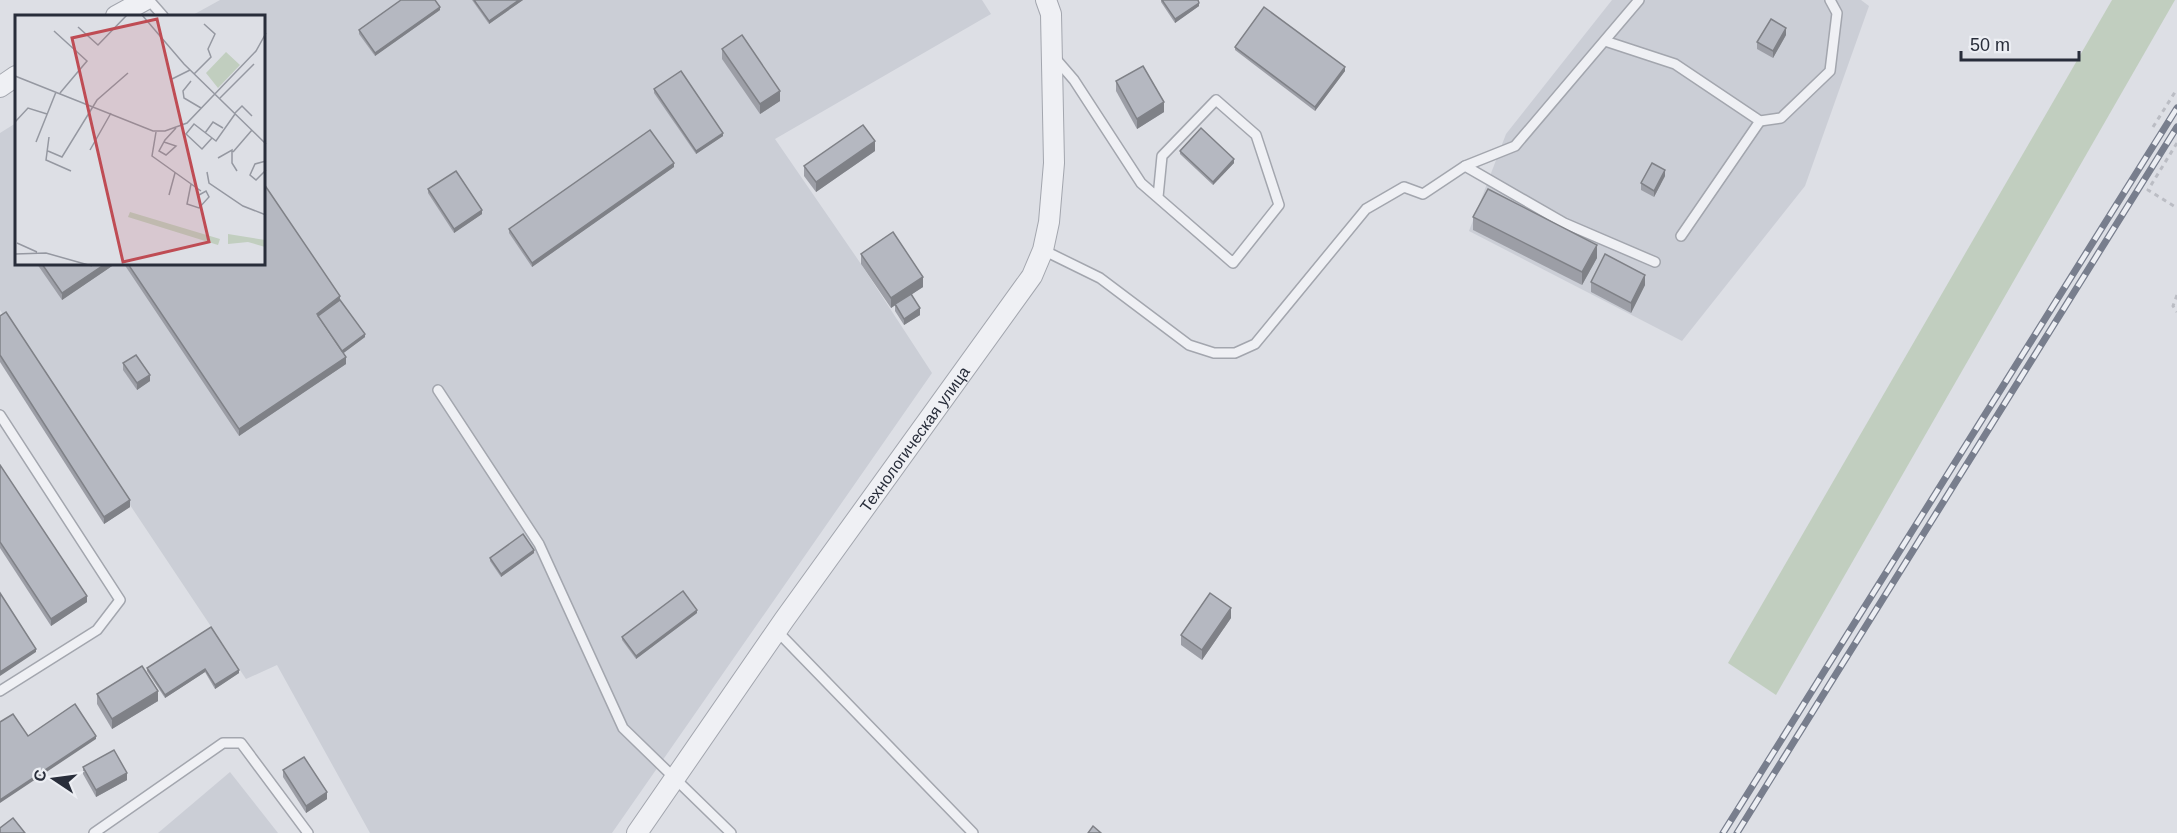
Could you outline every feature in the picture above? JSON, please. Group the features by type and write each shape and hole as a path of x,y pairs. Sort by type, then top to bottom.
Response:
{"street":[{"path":"118,15 147,0"},
{"name":"Технологическая улица","path":"638,833 777,631 1032,276 1043,250 1049,222 1054,163 1051,14 1046,0"},
{"path":"0,87 15,77"}],"lane":[{"path":"147,0 162,15"},
{"path":"1043,250 1100,278 1189,345 1214,353 1235,353 1256,344 1366,209 1404,187 1423,194 1465,166 1515,146 1639,0"},
{"path":"1605,41 1675,64 1760,121 1781,118 1830,71 1838,13 1830,0"},
{"path":"1053,56 1074,80 1141,183 1233,263 1279,205 1256,135 1216,100 1162,156 1158,197"},
{"path":"1681,236 1760,121"},
{"path":"1465,166 1564,224 1655,262"},
{"path":"438,390 539,544 623,728 731,833"},
{"path":"0,415 120,600 97,630 0,691"},
{"path":"777,631 973,833"},
{"path":"94,833 223,743 241,743 308,833"}],"path":[{"path":"2153,127 2177,90"},
{"path":"2177,143 2148,190 2177,208"},
{"path":"2177,295 2173,306 2177,312"}],"shaded area":[{"path":"220,0 982,0 991,14 775,139 932,373 612,833 370,833 277,665 246,679 0,310 0,133 15,124 15,266 266,266 266,15 193,15"},
{"path":"1612,0 1861,0 1869,6 1805,186 1682,341 1469,231 1506,134"},
{"path":"230,772 278,833 158,833"}],"green space":[{"path":"2112,0 2175,0 1776,695 1728,663"}],"building":[{"path":"401,0 435,0 440,7 375,53 359,30"},
{"path":"474,0 519,0 489,21"},
{"path":"1162,0 1198,0 1199,3 1175,19"},
{"path":"1264,7 1345,67 1315,107 1235,47"},
{"path":"1771,19 1786,28 1773,51 1757,42"},
{"path":"742,35 780,91 760,104 722,49"},
{"path":"1143,66 1164,102 1137,119 1116,81"},
{"path":"681,71 723,133 696,151 654,89"},
{"path":"863,125 875,141 816,182 804,166"},
{"path":"1201,128 1234,159 1213,182 1180,151"},
{"path":"650,130 674,163 532,263 509,229"},
{"path":"1652,163 1665,170 1654,191 1641,183"},
{"path":"456,171 482,210 454,229 428,189"},
{"path":"266,187 340,296 317,314 346,357 239,429 129,266 266,266"},
{"path":"1488,189 1597,245 1582,272 1473,217"},
{"path":"893,232 923,277 891,298 861,254"},
{"path":"1605,254 1645,275 1631,303 1591,282"},
{"path":"43,266 102,266 62,293"},
{"path":"911,294 920,308 904,319 895,304"},
{"path":"340,300 365,334 342,351 318,316"},
{"path":"6,312 130,500 104,517 0,355 0,316"},
{"path":"136,355 150,375 137,383 123,363"},
{"path":"0,465 87,596 51,619 0,542"},
{"path":"523,534 534,550 501,574 490,558"},
{"path":"683,591 697,610 636,656 622,637"},
{"path":"0,593 36,649 0,672"},
{"path":"1210,593 1231,608 1202,650 1181,635"},
{"path":"211,627 239,670 215,685 205,669 165,695 147,668"},
{"path":"142,666 158,691 112,719 97,694"},
{"path":"75,704 96,736 0,800 0,722 13,714 28,736"},
{"path":"114,750 127,773 96,790 83,767"},
{"path":"304,757 327,792 306,806 283,770"},
{"path":"13,818 25,833 0,833 0,828"},
{"path":"1093,826 1101,833 1088,833"}],"railway":[{"path":"1723,833 2177,108"},
{"path":"1737,833 2177,127"}]}
